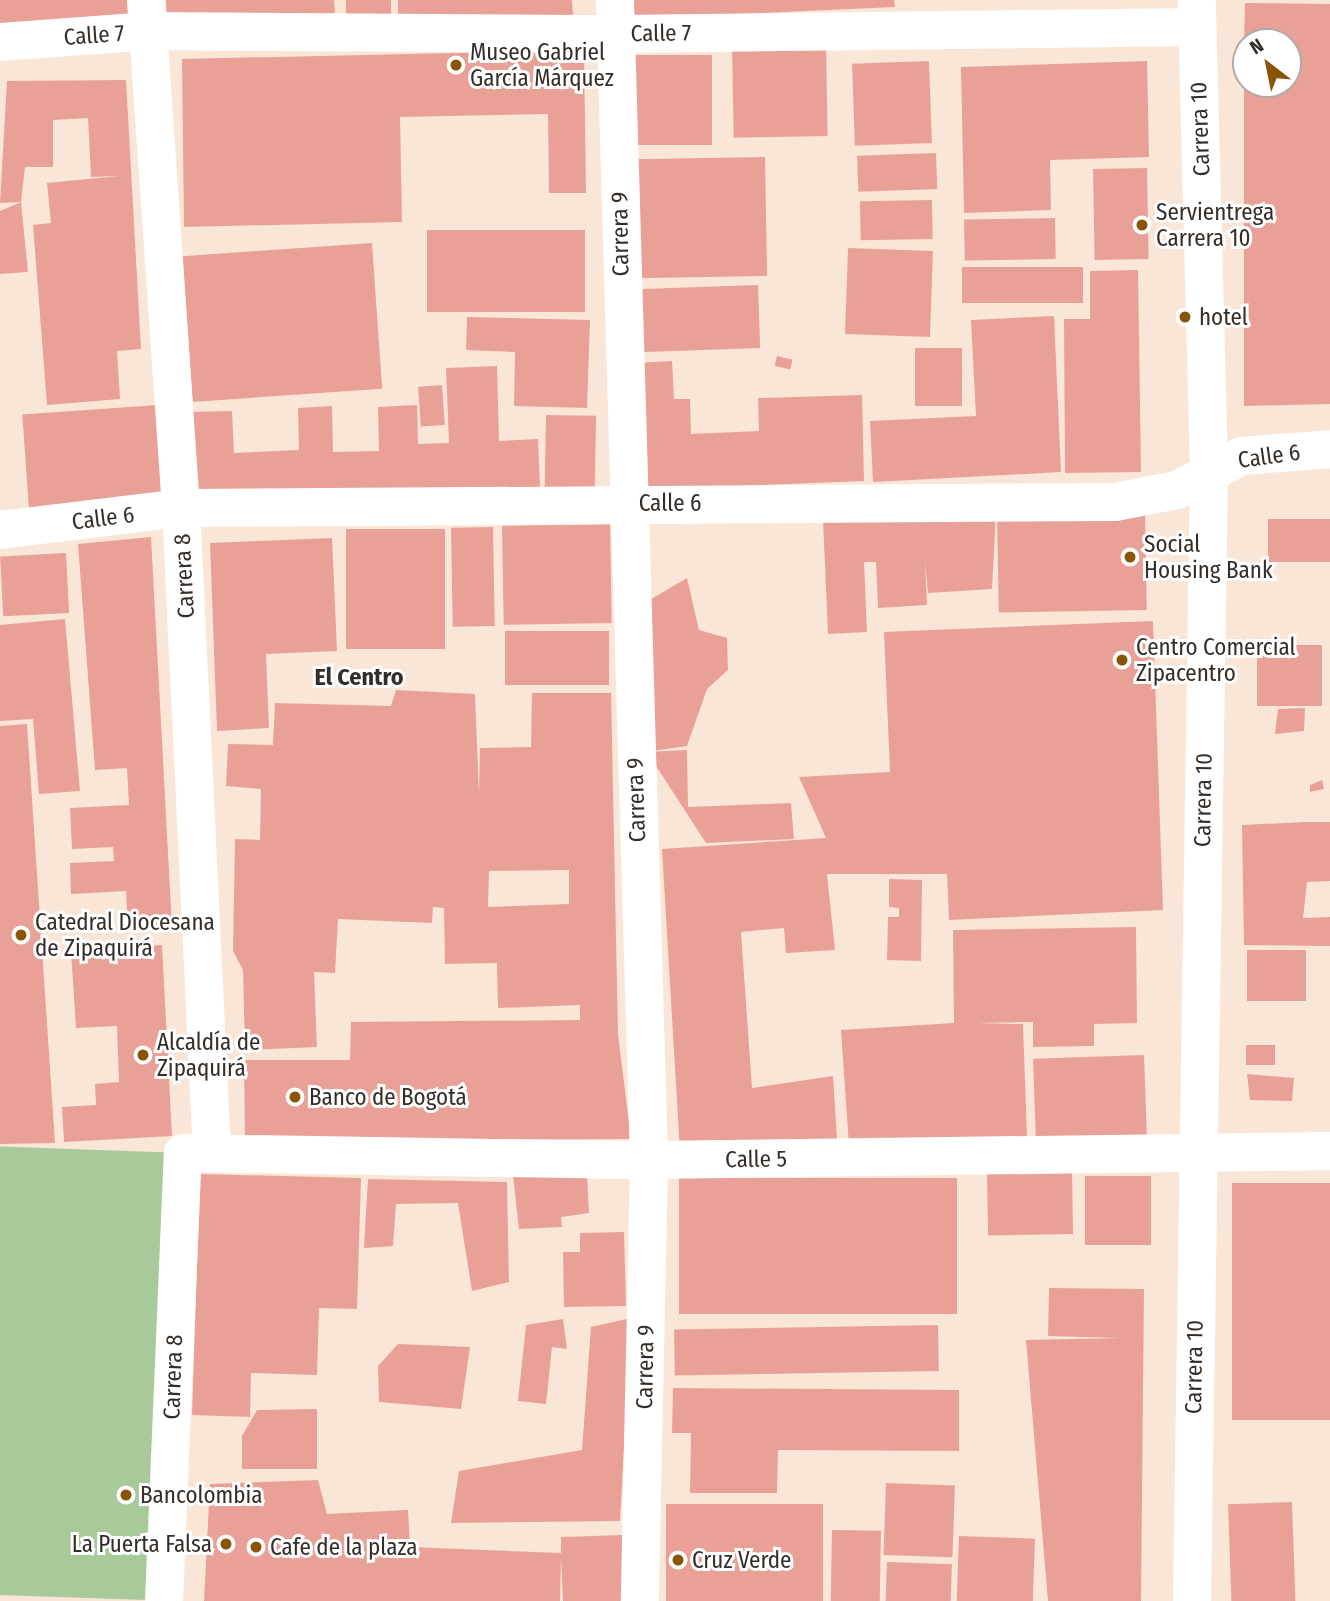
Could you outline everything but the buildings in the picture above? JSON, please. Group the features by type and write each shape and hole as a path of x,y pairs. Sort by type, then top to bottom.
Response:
{"street":[{"name":"Calle 7","path":"0,42 148,15 616,17 1197,14"},
{"name":"Carrera 10","path":"1192,1601 1196,1154 1209,469 1197,14"},
{"name":"Carrera 8","path":"148,15 181,509 197,1153 164,1601"},
{"name":"Carrera 9","path":"616,17 625,503 649,1160 640,1601"},
{"name":"Calle 6","path":"0,529 181,509 625,503 1115,502 1177,490 1209,469 1269,451 1330,449"},
{"name":"Calle 5","path":"197,1153 649,1160 1330,1151"}],"green space":[{"path":"0,1147 183,1153 167,1601 0,1595"}],"place":[{"name":"Museo Gabriel García Márquez","path":"456,65"},
{"name":"Servientrega Carrera 10","path":"1142,225"},
{"name":"hotel","path":"1185,317"},
{"name":"Social Housing Bank","path":"1130,557"},
{"name":"Centro Comercial Zipacentro","path":"1122,660"},
{"name":"Catedral Diocesana de Zipaquirá","path":"21,935"},
{"name":"Alcaldía de Zipaquirá","path":"143,1055"},
{"name":"Banco de Bogotá","path":"295,1097"},
{"name":"Bancolombia","path":"126,1495"},
{"name":"La Puerta Falsa","path":"226,1544"},
{"name":"Cafe de la plaza","path":"256,1547"},
{"name":"Cruz Verde","path":"678,1560"}],"district":[{"name":"El Centro","path":"359,678"}]}
